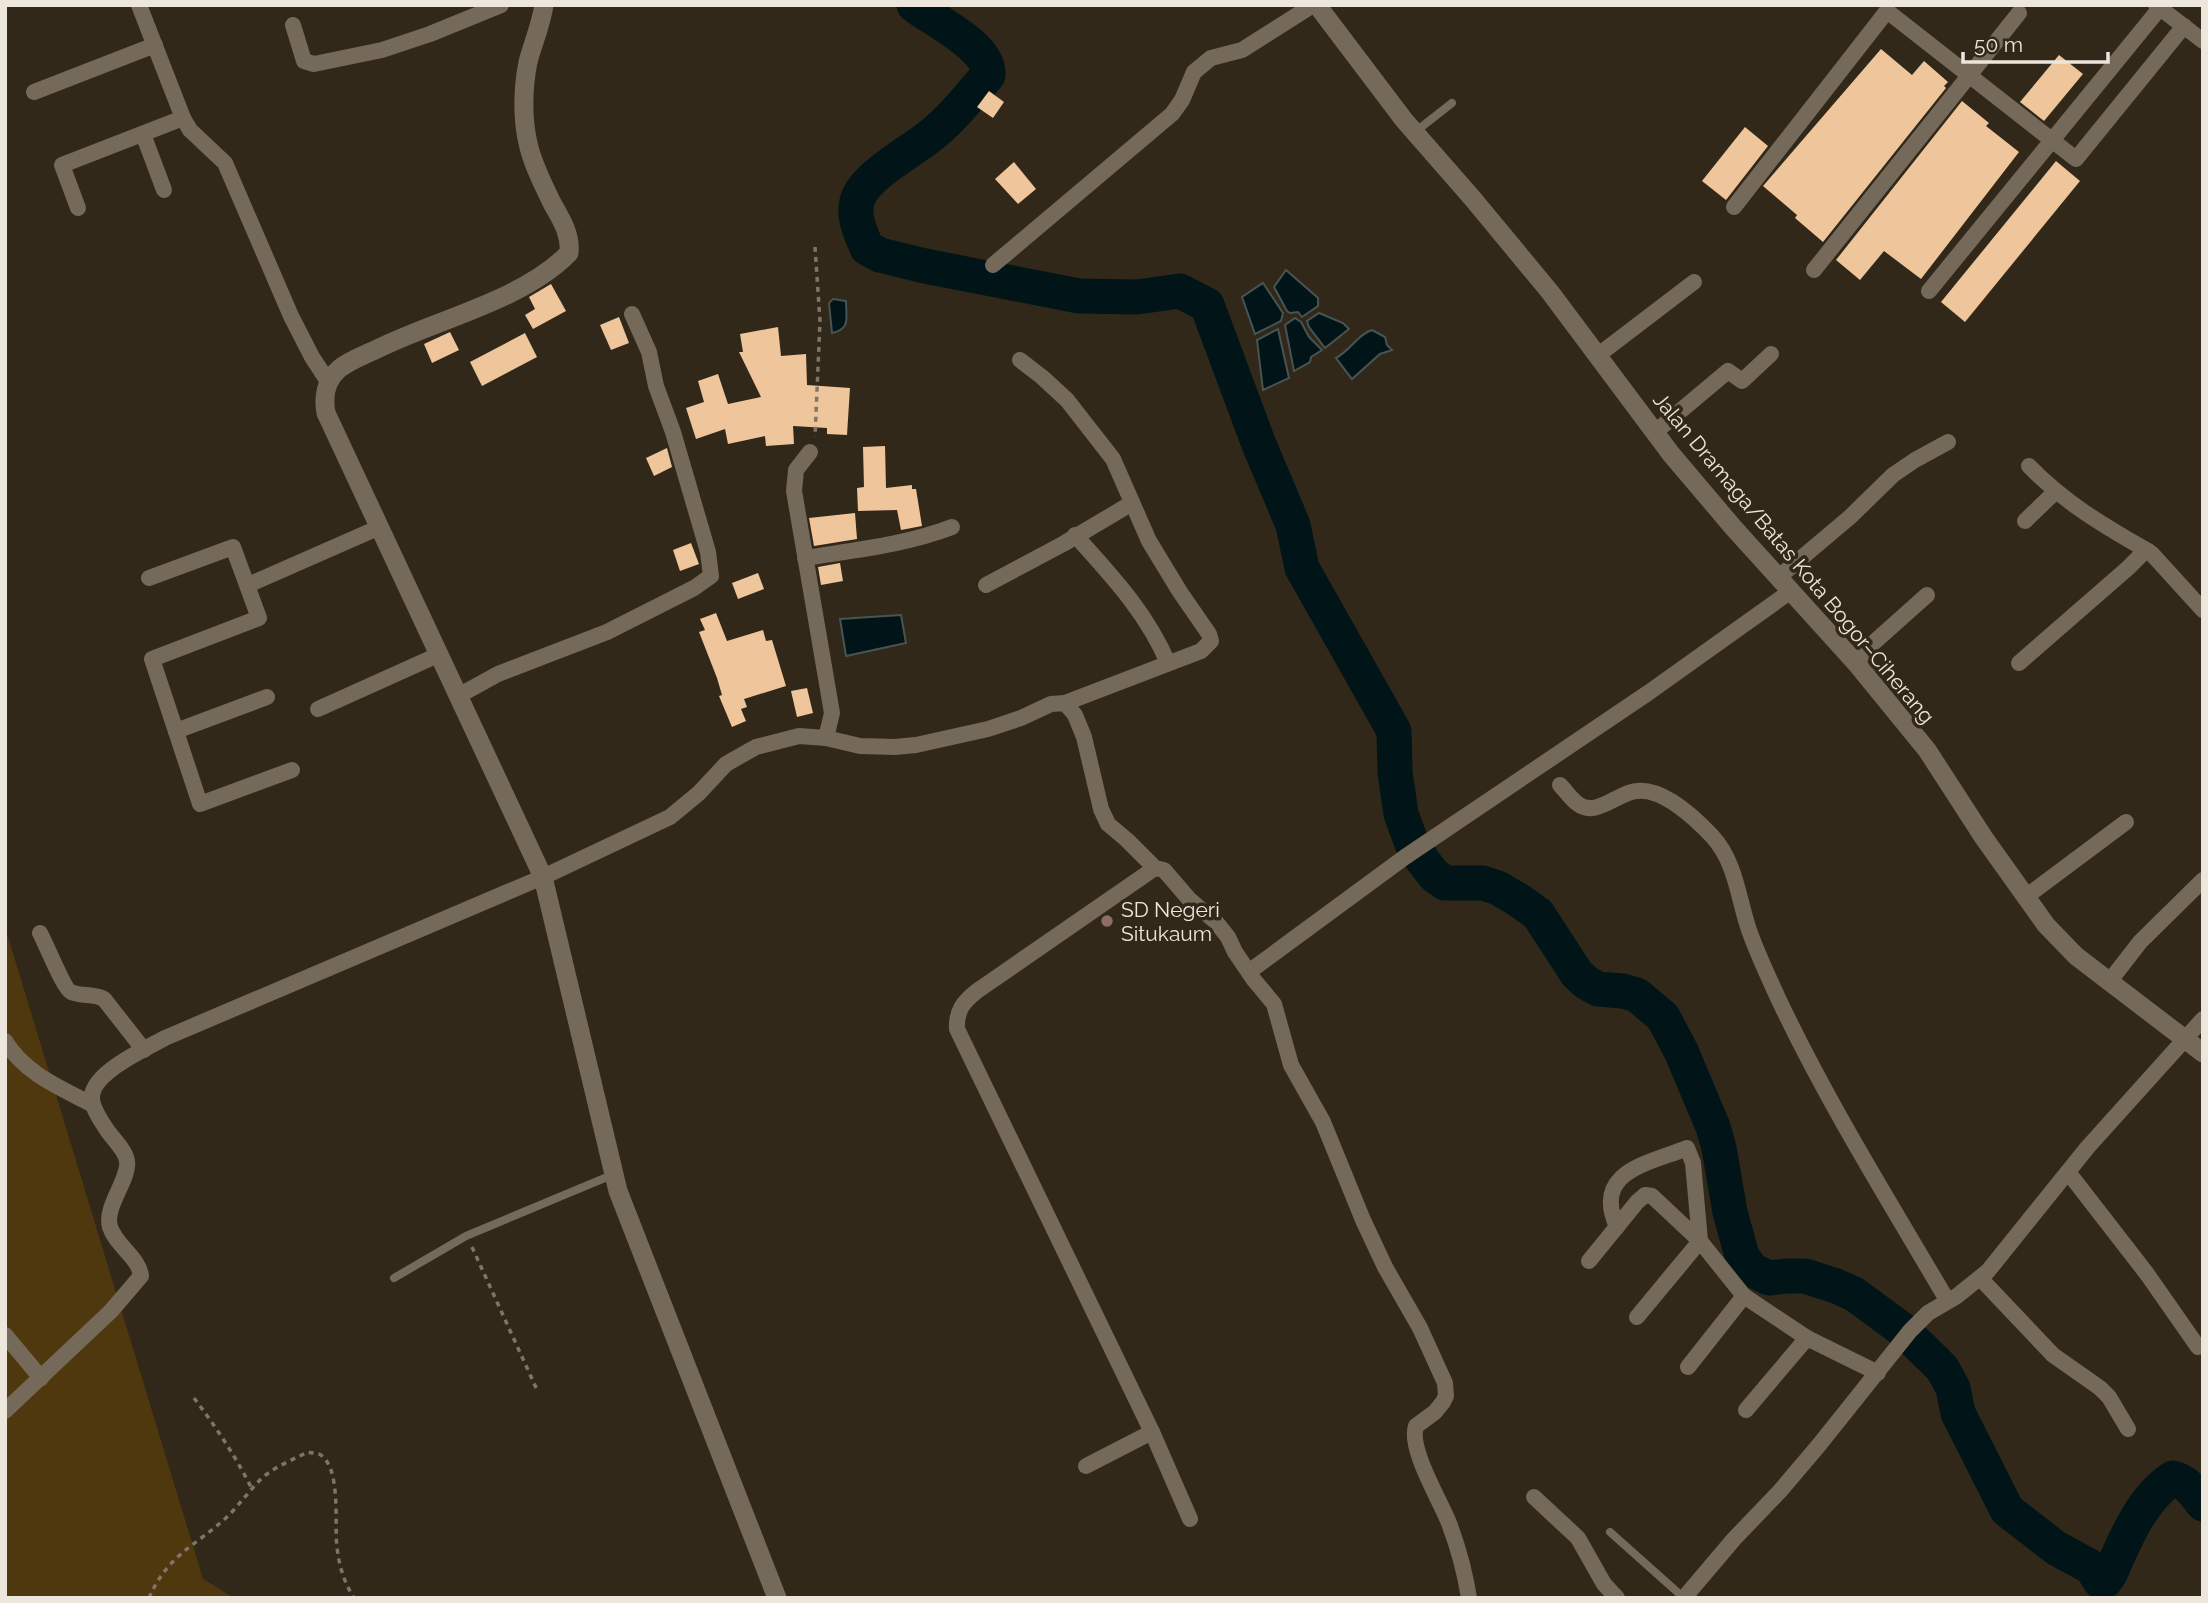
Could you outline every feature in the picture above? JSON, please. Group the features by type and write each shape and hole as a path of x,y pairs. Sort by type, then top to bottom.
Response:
{"street":[{"path":"139,5 183,118 190,130 225,163 291,316 329,383"},
{"path":"293,24 304,61 314,64 382,50 430,34 500,5"},
{"path":"544,5 528,64 525,89 526,128 528,143 537,167 567,231 569,253 544,274 509,293 396,339 340,368 329,383 324,402 326,413 543,877 626,1216 777,1598"},
{"path":"993,265 1172,114 1182,100 1194,72 1212,58 1242,50 1315,5"},
{"name":"Jalan Dramaga/Batas Kota Bogor–Ciherang","path":"1315,5 1415,132 1550,292 1654,433 1714,505 1856,663 1927,750 1984,838 2046,925 2109,982 2203,1053"},
{"path":"1929,291 2123,55 2158,7 2202,40"},
{"path":"1734,207 1887,11 2076,159 2184,26"},
{"path":"1814,270 2019,13"},
{"path":"34,92 155,45"},
{"path":"2123,55 2146,74"},
{"path":"78,208 62,165 183,118"},
{"path":"143,134 164,190"},
{"path":"1597,356 1694,282"},
{"path":"458,696 498,674 607,632 711,576 708,552 673,432 656,386 649,352 632,314"},
{"path":"1654,433 1728,371 1742,381 1771,354"},
{"path":"5,1411 111,1311 141,1276 137,1264 111,1230 109,1220 127,1171 127,1160 93,1105 92,1096 100,1078 165,1038 543,877 670,817 687,805 726,764 756,747 799,736 826,738 860,746 895,747 988,729 1201,651 1211,641 1204,626 1161,562 1132,503 1119,469 1105,448 1067,400 1020,360"},
{"path":"1250,971 1405,857 1648,693 1785,584 1893,475 1948,442"},
{"path":"810,452 796,470 794,491 832,713 826,738"},
{"path":"2029,466 2055,492 2095,521 2148,551 2203,610"},
{"path":"2025,521 2055,492"},
{"path":"986,585 1132,503"},
{"path":"248,585 380,527"},
{"path":"805,558 886,546 927,537 953,527"},
{"path":"1075,535 1129,594 1159,641 1168,663"},
{"path":"149,578 233,547 259,618 152,659 200,804 292,770"},
{"path":"2019,663 2148,551"},
{"path":"1856,663 1871,645 1927,596"},
{"path":"318,709 438,655"},
{"path":"176,731 267,697"},
{"path":"1065,703 1075,715 1084,737 1103,818 1155,868 1164,870 1189,899 1216,922 1254,980 1274,1004 1291,1065 1323,1122 1363,1220 1385,1267 1420,1328 1445,1383 1446,1396 1443,1402 1435,1412 1416,1426 1414,1437 1449,1522 1466,1578 1469,1598"},
{"path":"1560,785 1580,806 1596,809 1620,795 1638,790 1662,796 1686,811 1715,839 1729,862 1748,928 1778,998 1846,1127 1947,1300"},
{"path":"2027,896 2126,822"},
{"path":"1155,868 977,991 966,1000 956,1018 957,1029 1152,1432 1190,1519"},
{"path":"2109,982 2140,943 2203,880"},
{"path":"40,933 65,986 71,992 97,995 104,999 144,1050"},
{"path":"1684,1598 1734,1539 1780,1491 1910,1331 1928,1313 1980,1278 1999,1258 2118,1113 2203,1019"},
{"path":"5,1041 22,1063 46,1080 93,1105"},
{"path":"1617,1227 1611,1212 1614,1186 1624,1173 1687,1148 1693,1163 1700,1241 1637,1317"},
{"path":"2068,1172 2147,1274 2197,1347"},
{"path":"1624,1173 1645,1195 1654,1198 1700,1241 1744,1296 1807,1338 1882,1368"},
{"path":"1589,1261 1645,1195"},
{"path":"1980,1278 2053,1355 2109,1397 2128,1429"},
{"path":"1688,1367 1744,1296"},
{"path":"5,1335 41,1378"},
{"path":"1746,1410 1807,1338"},
{"path":"1086,1466 1152,1432"},
{"path":"1534,1497 1578,1538 1604,1584 1618,1598"}],"lane":[{"path":"1415,132 1451,103"},
{"path":"394,1278 466,1236 615,1174"},
{"path":"1610,1532 1684,1598"}],"path":[{"path":"810,452 815,440 820,334 815,247"},
{"path":"466,1236 538,1392"},
{"path":"194,1398 218,1429 252,1489"},
{"path":"149,1598 157,1580 175,1559 228,1516 262,1478 308,1452 318,1454 325,1460 333,1475 336,1546 344,1583 354,1598"}],"shaded area":[{"path":"1286,270 1318,298 1318,306 1302,317 1298,312 1287,311 1274,287"},
{"path":"1263,283 1283,313 1281,321 1255,334 1242,297"},
{"path":"833,299 846,301 847,318 842,329 832,333 829,303"},
{"path":"1319,313 1343,323 1349,329 1325,348 1307,321"},
{"path":"1295,318 1322,350 1311,357 1310,362 1294,371 1285,325"},
{"path":"1278,329 1289,378 1263,390 1257,340"},
{"path":"1372,330 1385,337 1392,350 1380,354 1352,379 1336,358 1362,335"},
{"path":"901,615 906,643 846,656 840,619"},
{"path":"5,927 203,1579 234,1598 5,1598"}],"building":[{"path":"1881,49 1912,75 1924,61 1948,82 1944,86 1946,88 1823,242 1763,186"},
{"path":"2059,55 2083,74 2044,121 2020,102"},
{"path":"989,91 1004,102 993,118 977,107"},
{"path":"1962,101 1989,123 1986,126 2019,152 1921,279 1884,251 1860,280 1836,260"},
{"path":"1745,127 1768,146 1726,200 1702,181"},
{"path":"2056,161 2080,181 1965,322 1941,302"},
{"path":"1014,162 1036,189 1018,204 995,179"},
{"path":"551,284 566,311 533,329 525,315 535,309 529,297"},
{"path":"619,317 629,343 611,350 600,325"},
{"path":"778,327 781,356 806,354 807,385 850,388 847,435 827,434 827,428 793,426 794,444 766,446 765,436 728,444 725,429 696,439 686,408 704,402 698,381 718,374 728,404 761,397 739,352 743,352 740,334"},
{"path":"450,332 459,350 432,363 424,344"},
{"path":"525,333 537,357 482,386 470,362"},
{"path":"885,446 886,488 912,485 912,489 916,489 922,526 901,530 897,510 858,511 857,488 864,487 863,447"},
{"path":"667,448 672,467 654,476 646,458"},
{"path":"855,513 857,539 814,546 809,518"},
{"path":"691,543 699,564 680,571 673,550"},
{"path":"840,563 843,581 821,585 818,567"},
{"path":"758,573 764,589 738,599 732,583"},
{"path":"716,613 727,641 763,630 766,641 772,640 786,686 744,699 747,707 741,709 746,721 732,727 719,696 722,695 717,678 699,632 705,630 700,619"},
{"path":"807,688 813,713 797,717 791,691"}],"waterway":[{"path":"914,5 971,44 986,64 988,75 937,130 880,172 864,188 857,202 856,216 867,248 880,255 925,266 1079,296 1137,297 1180,291 1207,305 1258,442 1293,525 1302,568 1394,731 1395,772 1401,814 1412,844 1434,875 1445,883 1483,883 1498,888 1538,914 1577,974 1587,983 1598,989 1637,995 1663,1017 1681,1051 1713,1127 1730,1212 1742,1256 1752,1270 1769,1278 1805,1276 1836,1286 1854,1294 1903,1330 1942,1368 1953,1388 1958,1413 2007,1510 2056,1548 2091,1567 2100,1581 2105,1581 2110,1574 2143,1509 2173,1478 2186,1485 2203,1504"}],"place":[{"name":"SD Negeri Situkaum","path":"1107,921"}]}
